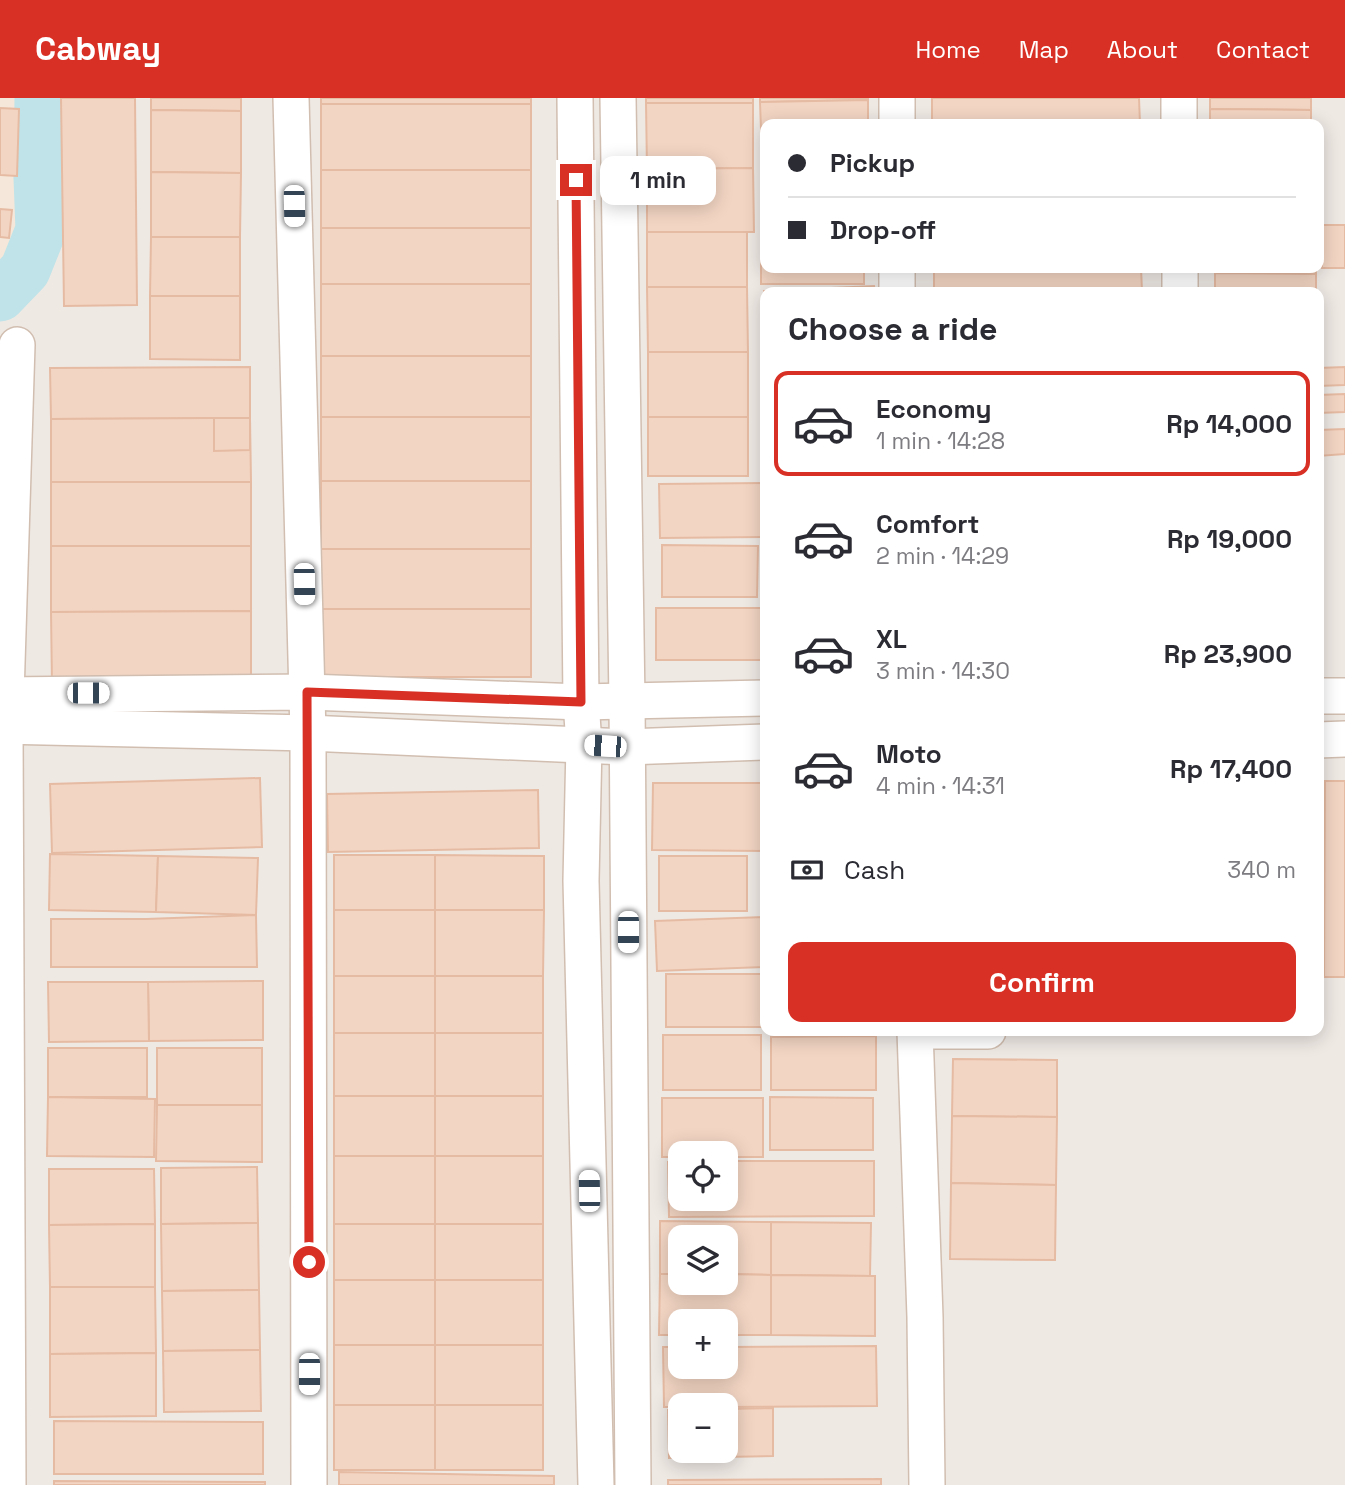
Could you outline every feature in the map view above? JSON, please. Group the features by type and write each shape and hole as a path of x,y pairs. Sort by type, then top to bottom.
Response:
{"lane":[{"path":"291,98 309,733 309,1485"},
{"path":"575,98 581,702 584,744 581,881 596,1485"},
{"path":"618,98 627,702 632,1485"},
{"path":"897,98 897,119"},
{"path":"1179,98 1179,119"},
{"path":"8,1485 3,710 17,345"},
{"path":"3,710 307,692 581,702 760,698"},
{"path":"1324,696 1345,696"},
{"path":"3,710 309,733 626,747 760,742"},
{"path":"1324,740 1345,739"},
{"path":"915,1036 925,1317 927,1485"},
{"path":"588,1163 630,1163"},
{"path":"594,1410 632,1408"}],"shaded area":[{"path":"0,98 54,98 45,249 0,289"},
{"path":"54,98 1345,98 1345,1485 0,1485 0,289 45,249"}],"building":[{"path":"61,98 135,98 137,305 64,306"},
{"path":"151,98 241,98 241,111 151,110"},
{"path":"321,98 531,98 531,104 321,104"},
{"path":"646,98 753,98 753,103 646,103"},
{"path":"760,98 868,98 868,100 760,102"},
{"path":"932,98 1139,98 1140,119 932,119"},
{"path":"1210,98 1311,98 1311,110 1210,109"},
{"path":"868,100 868,119 761,119 760,102"},
{"path":"646,103 753,103 753,168 647,169"},
{"path":"321,104 531,104 531,170 321,170"},
{"path":"0,108 19,109 17,176 0,175"},
{"path":"1210,109 1311,110 1311,119 1210,119"},
{"path":"151,110 241,111 241,173 151,172"},
{"path":"753,168 754,232 647,232 647,169"},
{"path":"321,170 531,170 531,228 321,228"},
{"path":"151,172 241,173 240,237 151,237"},
{"path":"0,209 12,210 9,238 0,237"},
{"path":"1324,225 1345,225 1345,268 1324,268"},
{"path":"321,228 531,228 531,284 321,284"},
{"path":"647,232 747,232 747,287 647,287"},
{"path":"151,237 240,237 240,296 150,296"},
{"path":"761,273 864,273 864,284 761,284"},
{"path":"934,273 1141,273 1142,287 934,287"},
{"path":"1215,273 1316,273 1316,274"},
{"path":"1215,273 1316,274 1316,287 1215,287"},
{"path":"321,284 531,284 531,356 321,356"},
{"path":"647,287 747,287 748,352 648,352"},
{"path":"150,296 240,296 240,360 150,359"},
{"path":"648,352 748,352 748,417 648,417"},
{"path":"321,356 531,356 531,417 321,417"},
{"path":"250,367 250,418 51,419 50,368"},
{"path":"1345,367 1345,385 1324,386 1324,368"},
{"path":"1345,394 1345,412 1324,413 1324,395"},
{"path":"321,417 531,417 531,481 321,481"},
{"path":"648,417 748,417 748,476 648,476"},
{"path":"214,418 250,418 250,450 214,451"},
{"path":"250,418 251,482 51,482 51,419"},
{"path":"1345,429 1345,454 1324,456 1324,430"},
{"path":"321,481 531,481 531,549 321,549"},
{"path":"51,482 251,482 251,546 51,546"},
{"path":"760,483 760,537 660,538 659,484"},
{"path":"662,545 758,546 757,597 662,597"},
{"path":"51,546 251,546 251,611 51,612"},
{"path":"321,549 531,549 531,609 321,609"},
{"path":"656,608 760,608 760,660 656,660"},
{"path":"321,609 531,609 531,677 321,677"},
{"path":"251,611 251,684 52,685 51,612"},
{"path":"260,778 262,847 52,853 50,784"},
{"path":"1325,781 1345,781 1345,977 1324,977"},
{"path":"653,783 760,783 760,851 652,850"},
{"path":"538,790 539,848 328,852 327,794"},
{"path":"50,854 158,856 156,912 49,910"},
{"path":"334,855 435,855 435,910 334,910"},
{"path":"435,855 544,856 544,910 435,910"},
{"path":"158,856 258,858 256,915 156,912"},
{"path":"659,856 747,856 747,911 659,911"},
{"path":"334,910 435,910 435,976 334,976"},
{"path":"435,910 544,910 543,976 435,976"},
{"path":"256,915 257,967 51,967 51,919"},
{"path":"760,917 760,967 657,971 655,921"},
{"path":"666,974 760,974 760,1027 666,1027"},
{"path":"334,976 435,976 435,1033 334,1033"},
{"path":"435,976 543,976 543,1033 435,1033"},
{"path":"263,981 263,1040 149,1041 148,982"},
{"path":"48,982 148,982 149,1041 49,1042"},
{"path":"334,1033 435,1033 435,1096 334,1096"},
{"path":"435,1033 543,1033 543,1096 435,1096"},
{"path":"663,1035 761,1036 761,1090 663,1090"},
{"path":"876,1036 876,1090 771,1090 771,1037"},
{"path":"48,1048 147,1048 147,1097 48,1097"},
{"path":"157,1048 262,1048 262,1105 157,1105"},
{"path":"953,1059 1057,1060 1057,1117 952,1116"},
{"path":"334,1096 435,1096 435,1156 334,1156"},
{"path":"435,1096 543,1096 543,1156 435,1156"},
{"path":"48,1097 155,1099 154,1157 47,1156"},
{"path":"770,1097 873,1098 873,1150 770,1150"},
{"path":"662,1098 763,1098 763,1157 738,1157 738,1141 668,1141 668,1157 662,1157"},
{"path":"157,1105 262,1105 262,1162 156,1161"},
{"path":"952,1116 1057,1117 1056,1185 951,1183"},
{"path":"334,1156 435,1156 435,1224 334,1224"},
{"path":"435,1156 543,1156 543,1224 435,1224"},
{"path":"738,1161 874,1161 874,1216 669,1217 669,1211 738,1211"},
{"path":"257,1167 258,1223 161,1224 161,1168"},
{"path":"49,1169 154,1169 155,1224 49,1225"},
{"path":"951,1183 1056,1185 1055,1260 950,1259"},
{"path":"660,1221 771,1222 771,1275 738,1274 738,1225 668,1225 668,1274 660,1274"},
{"path":"771,1222 871,1223 870,1276 771,1275"},
{"path":"258,1223 259,1290 162,1291 161,1224"},
{"path":"155,1224 155,1287 50,1287 49,1225"},
{"path":"334,1224 435,1224 435,1280 334,1280"},
{"path":"435,1224 543,1224 543,1280 435,1280"},
{"path":"660,1274 668,1274 668,1295 738,1295 738,1274 771,1275 771,1335 738,1335 738,1309 668,1309 668,1335 659,1335"},
{"path":"771,1275 875,1276 875,1336 771,1335"},
{"path":"334,1280 435,1280 435,1345 334,1345"},
{"path":"435,1280 543,1280 543,1345 435,1345"},
{"path":"50,1287 155,1287 156,1353 50,1354"},
{"path":"259,1290 260,1350 163,1351 162,1291"},
{"path":"334,1345 435,1345 435,1405 334,1405"},
{"path":"435,1345 543,1345 543,1405 435,1405"},
{"path":"876,1346 877,1406 738,1407 738,1393 668,1393 668,1407 664,1407 663,1347 668,1347 668,1379 738,1379 738,1347"},
{"path":"260,1350 261,1411 164,1412 163,1351"},
{"path":"156,1353 156,1416 50,1417 50,1354"},
{"path":"334,1405 435,1405 435,1470 334,1470"},
{"path":"435,1405 543,1405 543,1470 435,1470"},
{"path":"773,1408 773,1456 738,1457 738,1409"},
{"path":"54,1421 263,1422 263,1474 54,1474"},
{"path":"339,1472 554,1476 554,1485 339,1485"},
{"path":"881,1479 881,1485 668,1485 668,1480"},
{"path":"54,1481 265,1482 265,1485 54,1485"}],"waterway":[{"path":"0,296 25,270 41,230 40,98"}],"route":[{"path":"309,1262 307,692 581,702 576,180"}]}
